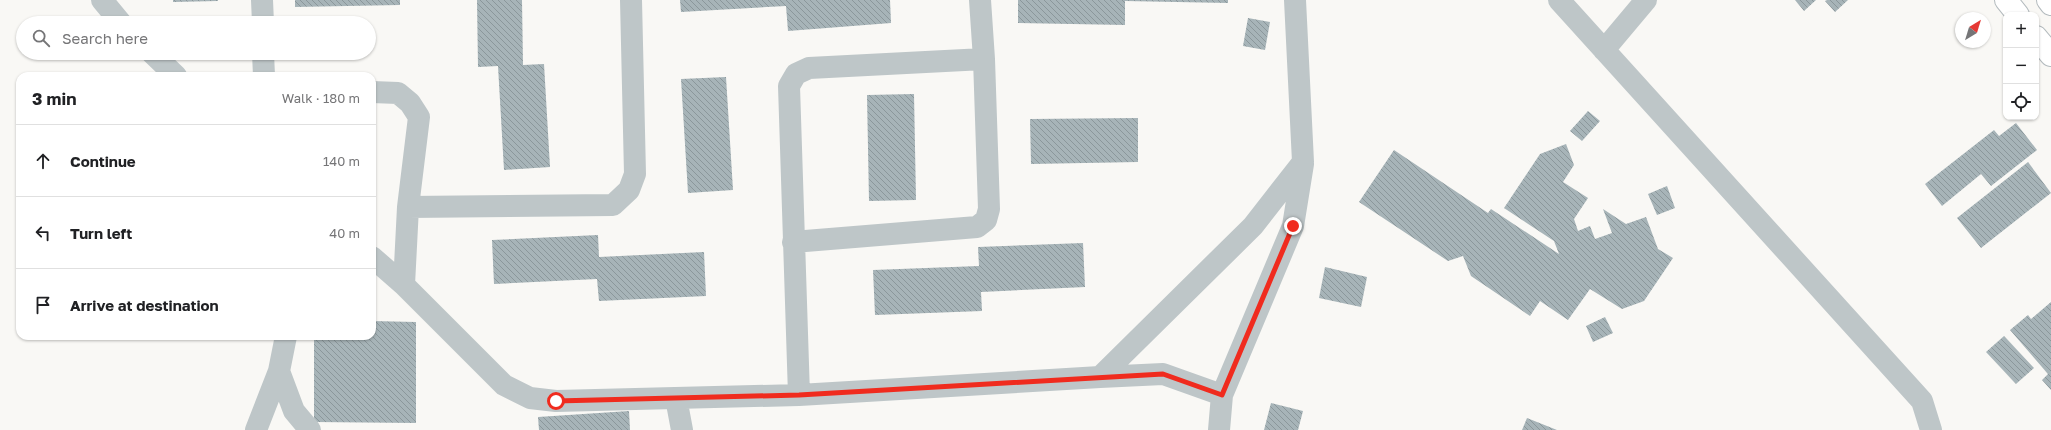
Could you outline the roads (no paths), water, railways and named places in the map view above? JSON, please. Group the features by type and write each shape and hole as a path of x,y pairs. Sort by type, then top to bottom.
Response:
{"main road":[{"path":"2006,0 2016,12"},
{"path":"2048,0 2051,4"},
{"path":"2039,41 2051,56"}],"street":[{"path":"102,0 115,16"},
{"path":"262,0 263,16"},
{"path":"408,207 613,205 629,190 635,174 631,0"},
{"path":"794,242 978,226 986,220 989,209 984,59 980,0"},
{"path":"1219,430 1222,395 1293,226 1303,162 1295,0"},
{"path":"1559,0 1922,401 1931,430"},
{"path":"1604,50 1646,0"},
{"path":"799,395 789,86 796,74 809,68 984,59"},
{"path":"159,60 172,72"},
{"path":"263,60 264,72"},
{"path":"376,92 398,94 410,103 419,117 408,207 404,285"},
{"path":"1100,377 1253,226 1303,162"},
{"path":"376,260 404,285 504,386 530,398 556,401 799,395 1163,374 1222,395"},
{"path":"256,430 279,371 285,340"},
{"path":"279,371 294,411 310,430"},
{"path":"676,398 682,430"}]}
